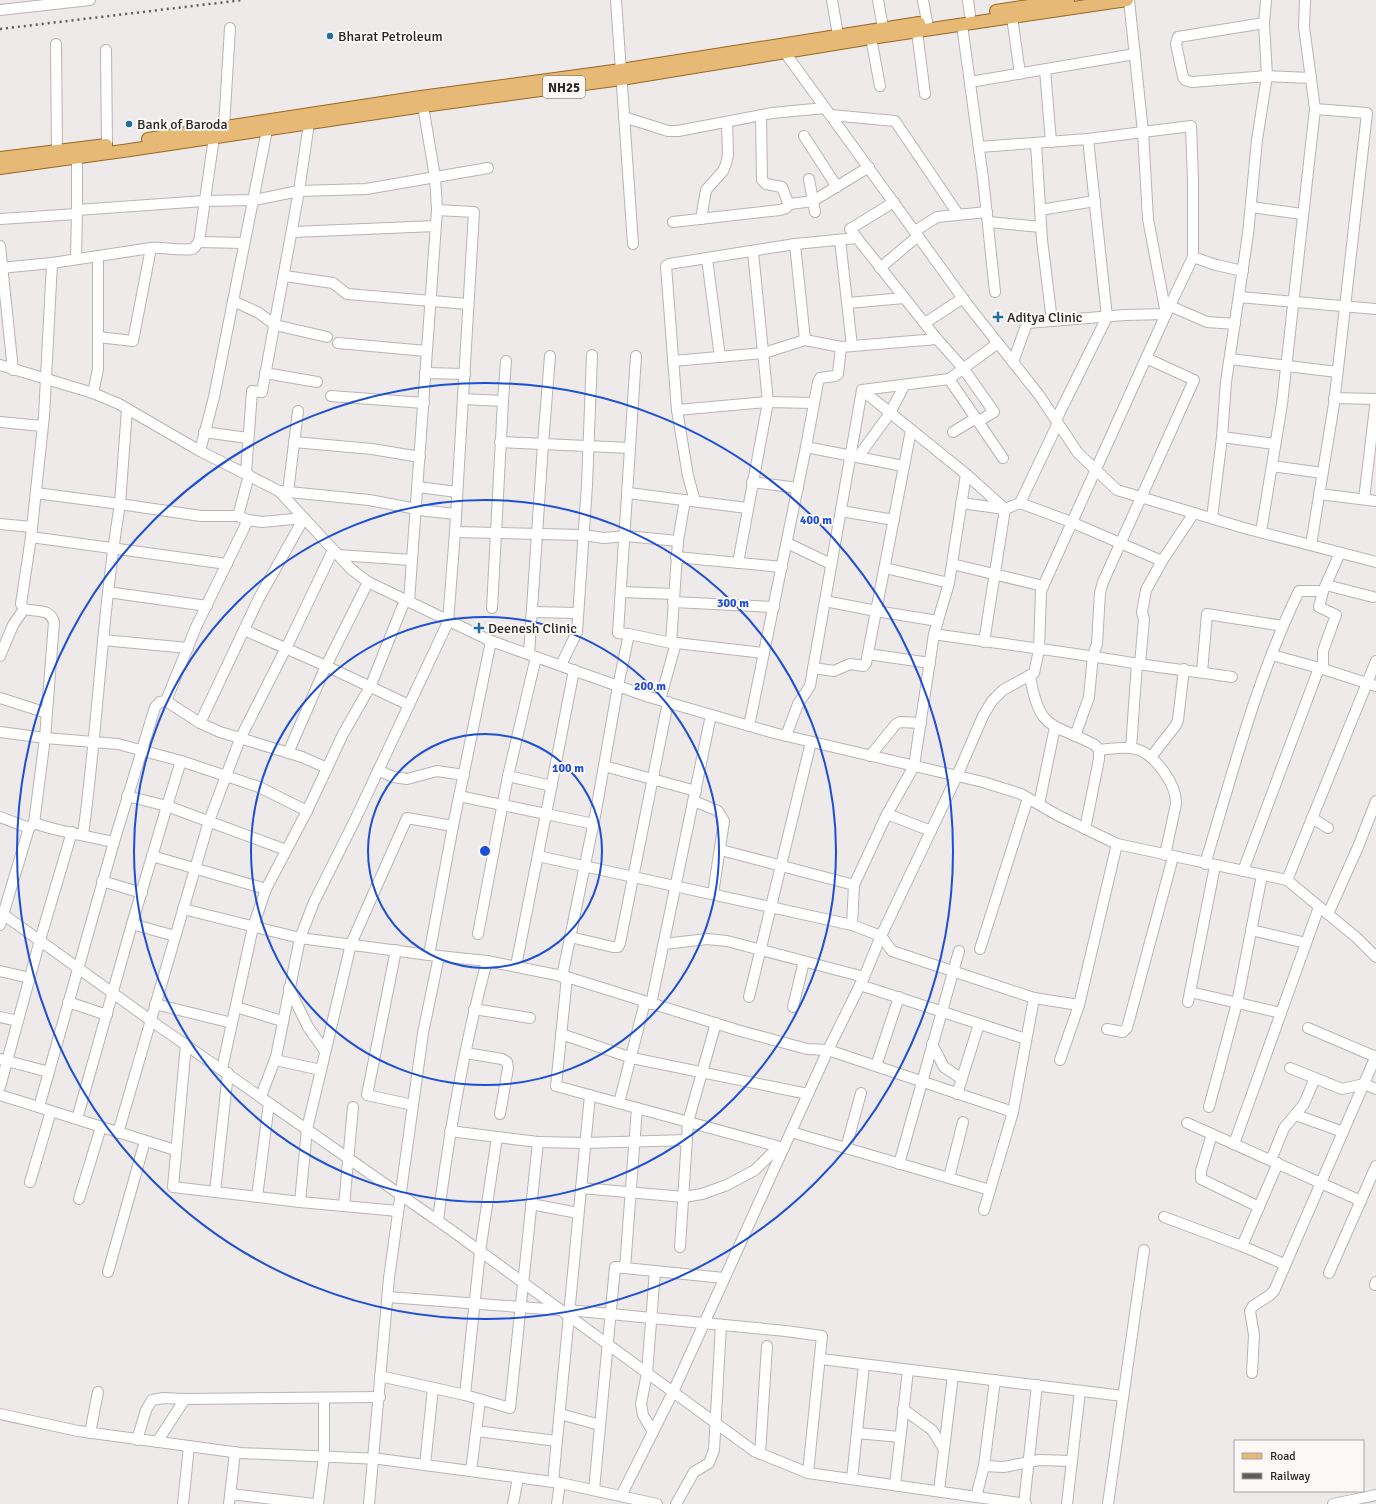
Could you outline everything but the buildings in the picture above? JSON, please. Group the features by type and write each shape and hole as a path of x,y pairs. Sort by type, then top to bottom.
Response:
{"main road":[{"name":"NH25","path":"0,168 78,158 424,106 782,48 883,28 1068,0"},
{"name":"NH25","path":"782,48 917,32 1128,0"},
{"name":"NH25","path":"0,158 107,145 421,96 621,75"}],"street":[{"path":"0,10 50,2 90,0"},
{"path":"616,0 632,244"},
{"path":"832,0 838,36"},
{"path":"878,0 883,28"},
{"path":"923,0 927,22"},
{"path":"968,0 970,15"},
{"path":"1128,0 1143,132 1148,219 1168,310"},
{"path":"1212,518 1230,359 1251,207 1257,140 1267,76 1264,23 1266,0"},
{"path":"1261,532 1286,366 1302,214 1313,143 1315,109 1304,27 1305,0"},
{"path":"1012,17 1020,74"},
{"path":"1264,23 1178,37 1176,44 1183,77 1192,82 1267,76 1311,78"},
{"path":"962,25 979,147 996,292"},
{"path":"224,127 230,28"},
{"path":"917,32 925,94"},
{"path":"871,38 880,86"},
{"path":"56,44 57,151"},
{"path":"782,48 963,298 1039,395 1078,453 1117,490 1261,532 1376,562"},
{"path":"106,50 107,145"},
{"path":"970,82 1135,54"},
{"path":"1045,70 1051,142"},
{"path":"215,1192 225,1071 232,1023 253,927 266,889 307,811 343,734 369,687 407,601 418,487 426,373 426,351 437,210 435,177 424,106"},
{"path":"1311,545 1334,398 1344,306 1372,114 1315,109"},
{"path":"624,116 673,131 787,111 828,112 895,120 958,214"},
{"path":"761,115 762,180 766,184 781,186 790,204"},
{"path":"701,219 706,190 723,171 726,164 728,146 727,122"},
{"path":"238,516 247,474 252,391 262,392 266,374 293,232 309,123"},
{"path":"581,1188 684,1197 702,1194 739,1180 755,1170 781,1147 792,1132 828,1050 862,981 881,936 957,776 983,716 992,701 1013,684 1030,677 1036,667 1039,650 1041,591 1095,469 1194,256 1193,181 1190,126 1088,139 979,147"},
{"path":"200,451 214,396 267,130"},
{"path":"804,136 837,187"},
{"path":"1,268 52,263 151,248 167,247 182,250 193,249 199,242 214,137"},
{"path":"1020,503 1057,421 1107,317 1088,139"},
{"path":"1036,143 1041,227 1052,321"},
{"path":"76,259 78,158"},
{"path":"0,219 204,201 254,200 299,191 366,189 488,168"},
{"path":"673,222 780,210 786,208 790,204 813,201 869,168"},
{"path":"809,179 815,212"},
{"path":"1040,210 1094,201"},
{"path":"894,202 850,229 937,339 963,368 994,412 954,432"},
{"path":"1251,207 1302,214"},
{"path":"261,1096 275,1060 300,938 314,902 448,622 455,532 474,212 437,210"},
{"path":"880,268 916,234 937,217 958,214 987,217 1041,227"},
{"path":"293,232 436,226"},
{"path":"695,501 688,476 677,410 665,268 669,264 753,252 795,244 857,238"},
{"path":"840,240 852,346"},
{"path":"199,242 244,243"},
{"path":"795,244 805,340"},
{"path":"0,246 1,268 13,370"},
{"path":"98,337 133,341 151,248"},
{"path":"738,563 747,508 768,402 753,252"},
{"path":"93,393 98,369 98,256"},
{"path":"1194,256 1216,265 1243,271"},
{"path":"707,259 720,357"},
{"path":"24,609 21,604 36,493 46,380 52,263"},
{"path":"285,276 333,283 347,294 468,304"},
{"path":"1239,297 1376,309"},
{"path":"848,303 904,298"},
{"path":"925,323 963,298"},
{"path":"233,301 259,313 276,325 327,337"},
{"path":"1013,362 1027,323 1107,317 1168,310 1206,322 1235,324"},
{"path":"674,361 764,353 805,340 841,347 937,339"},
{"path":"338,343 426,351"},
{"path":"862,390 904,386 949,379 998,343"},
{"path":"749,726 819,379 838,374 841,347"},
{"path":"561,665 577,632 592,355"},
{"path":"478,934 502,805 533,656 532,612 538,534 542,444 550,356"},
{"path":"636,356 626,536 618,633 673,643 764,653"},
{"path":"1075,736 1087,706 1098,635 1100,593 1103,582 1194,380 1146,358"},
{"path":"1230,359 1337,372"},
{"path":"492,608 500,442 506,361"},
{"path":"0,365 93,393 127,409 200,451 283,491 369,500 456,514"},
{"path":"426,373 465,374"},
{"path":"266,374 317,382"},
{"path":"949,379 1002,458"},
{"path":"854,456 890,413 904,386"},
{"path":"862,390 966,474 1005,509"},
{"path":"786,736 799,701 808,690 813,668 841,511 854,456 862,390"},
{"path":"331,396 424,403"},
{"path":"1334,398 1376,399 1364,499"},
{"path":"463,399 503,401"},
{"path":"677,410 768,402 814,403"},
{"path":"83,835 94,742 108,592 120,504 127,409"},
{"path":"283,491 294,442 298,411"},
{"path":"0,422 42,426"},
{"path":"813,668 834,671 850,664 864,666 868,654 911,430"},
{"path":"204,432 248,438"},
{"path":"1222,437 1275,444"},
{"path":"294,442 372,449 420,457"},
{"path":"500,442 630,448"},
{"path":"806,447 903,466"},
{"path":"1272,466 1322,473"},
{"path":"852,926 854,885 887,814 914,766 934,634 949,583 966,474"},
{"path":"752,482 798,488"},
{"path":"418,487 457,492"},
{"path":"283,491 304,518 336,553 368,582 448,622 491,641 618,686 749,726 983,782 1021,794 1117,844 1205,864 1287,880 1357,938 1376,958"},
{"path":"36,493 201,516 238,516 248,520 262,522 304,518"},
{"path":"628,493 747,508"},
{"path":"1319,494 1376,501"},
{"path":"570,937 618,947 622,935 653,778 673,643 676,557 685,500"},
{"path":"961,503 1005,509 1020,503 1071,522 1162,561"},
{"path":"984,642 1005,509"},
{"path":"841,511 894,520"},
{"path":"1131,748 1138,664 1144,619 1142,612 1146,590 1162,561 1194,513"},
{"path":"200,723 259,598 304,518"},
{"path":"166,701 207,606 248,520"},
{"path":"0,524 31,532 113,548 227,564"},
{"path":"455,532 583,535 604,538 626,536 678,542"},
{"path":"787,543 831,564"},
{"path":"336,553 412,560"},
{"path":"118,1133 184,909 194,868 209,821 240,739 336,553"},
{"path":"1243,871 1321,668 1323,651 1336,615 1319,607 1324,588 1340,553"},
{"path":"676,557 782,567"},
{"path":"952,564 1043,586"},
{"path":"885,568 949,583"},
{"path":"288,753 326,666 368,582"},
{"path":"1205,864 1259,688 1299,591 1324,588 1373,596"},
{"path":"108,592 207,606"},
{"path":"621,592 774,607"},
{"path":"825,601 876,612 938,621"},
{"path":"0,656 13,625 24,609"},
{"path":"0,925 1,913 31,826 45,738 54,622 52,616 46,612 24,609"},
{"path":"532,612 578,614"},
{"path":"1202,672 1207,614 1284,626"},
{"path":"244,630 409,705"},
{"path":"630,634 618,686 594,824 570,937 564,977 556,1086 781,1147"},
{"path":"934,634 1039,650 1094,655 1138,664 1184,669 1232,677"},
{"path":"103,640 188,648"},
{"path":"369,1504 388,1297 400,1194 422,1034 453,826 491,641"},
{"path":"868,654 930,663"},
{"path":"1272,656 1321,668 1372,684"},
{"path":"1287,880 1312,818 1372,684 1376,661"},
{"path":"1151,757 1176,725 1178,720 1184,669"},
{"path":"516,966 574,670"},
{"path":"1030,677 1038,710 1042,716 1055,727 1095,745 1099,750 1099,759 1086,829"},
{"path":"0,698 47,713"},
{"path":"39,1107 127,796 156,707 160,702 166,701 200,723 240,739 288,753 327,768"},
{"path":"619,1103 664,944 711,715"},
{"path":"870,756 896,724 900,722 921,723"},
{"path":"1039,804 1055,727"},
{"path":"0,732 45,738 118,744 181,761 226,776 259,788 307,811"},
{"path":"749,997 811,742"},
{"path":"1099,750 1131,748 1145,752 1151,757 1170,782 1176,797 1169,856 1127,1028 1123,1032 1107,1029"},
{"path":"77,1119 114,993 132,924 181,761"},
{"path":"604,766 653,778 695,796 723,817 721,850 713,894"},
{"path":"378,770 399,778 407,779 437,771 464,775"},
{"path":"508,776 552,786"},
{"path":"127,796 168,806 286,850"},
{"path":"459,796 594,824"},
{"path":"980,949 1028,798"},
{"path":"1328,914 1376,802"},
{"path":"887,814 931,831"},
{"path":"0,817 31,826 72,832 114,842"},
{"path":"300,1202 307,1129 351,944 407,818 453,826"},
{"path":"1312,818 1328,828"},
{"path":"0,1087 4,1060 18,1021 72,832"},
{"path":"1060,1060 1079,1005 1117,844"},
{"path":"721,850 854,885"},
{"path":"152,856 266,889"},
{"path":"538,856 852,926 881,936 892,951 1034,998 1079,1005"},
{"path":"1215,866 1189,997 1236,1002 1281,1013"},
{"path":"1209,1107 1236,1002 1262,875"},
{"path":"102,881 142,893"},
{"path":"1234,1144 1319,907"},
{"path":"184,909 300,938 434,956 488,961 564,977 807,1049 828,1050 1013,1112"},
{"path":"1,913 78,966 151,1020 438,1220 523,1283 566,1312 716,1424 760,1454 808,1473 1025,1504 1036,1386"},
{"path":"132,924 175,936"},
{"path":"1251,930 1306,943"},
{"path":"664,944 695,940 717,940 761,949 804,961 862,981 899,997 1026,1039"},
{"path":"396,950 367,1095 413,1105"},
{"path":"899,1164 921,1081 959,952"},
{"path":"438,1220 450,1131 474,1009 488,961"},
{"path":"793,1007 804,961"},
{"path":"0,971 30,978"},
{"path":"289,988 308,1027 325,1051"},
{"path":"876,1066 899,997"},
{"path":"984,1210 1013,1112 1034,998"},
{"path":"68,1002 107,1015"},
{"path":"156,1004 232,1023"},
{"path":"236,1007 282,1021"},
{"path":"474,1009 530,1018"},
{"path":"0,1017 18,1021"},
{"path":"680,1247 688,1122 716,1023"},
{"path":"957,1094 979,1024"},
{"path":"1252,1374 1254,1339 1250,1311 1253,1306 1274,1291 1284,1264 1376,1057 1308,1028"},
{"path":"561,1034 632,1058 703,1071 808,1094"},
{"path":"186,1044 175,1150 173,1187 300,1202 398,1211"},
{"path":"932,1044 944,1067 962,1079"},
{"path":"466,1053 502,1059 508,1062 500,1114"},
{"path":"4,1060 49,1072"},
{"path":"275,1060 321,1070"},
{"path":"1290,1068 1342,1089 1364,1084 1376,1089"},
{"path":"1242,1246 1259,1206 1284,1128 1304,1104 1315,1078"},
{"path":"846,1148 861,1094"},
{"path":"0,1095 175,1150"},
{"path":"558,1504 556,1483 557,1441 566,1312 581,1188 590,1095"},
{"path":"257,1197 270,1103"},
{"path":"344,1206 353,1107"},
{"path":"626,1268 637,1108"},
{"path":"30,1182 51,1111"},
{"path":"1296,1115 1343,1132"},
{"path":"949,1178 963,1122"},
{"path":"1187,1123 1361,1201"},
{"path":"78,1199 101,1127"},
{"path":"450,1131 538,1142 585,1143 687,1140"},
{"path":"792,1132 990,1190"},
{"path":"1212,1134 1201,1171 1201,1179 1259,1206"},
{"path":"465,1395 480,1252 496,1137"},
{"path":"108,1272 145,1141"},
{"path":"380,1376 465,1395 510,1408 538,1142"},
{"path":"624,1499 653,1432 704,1323 781,1147"},
{"path":"1329,1274 1376,1166"},
{"path":"531,1204 578,1213"},
{"path":"1164,1217 1242,1246 1284,1264"},
{"path":"1108,1504 1144,1250"},
{"path":"594,1490 615,1267 724,1278"},
{"path":"653,1432 641,1411 647,1373 655,1271"},
{"path":"388,1297 475,1303 566,1312 611,1314 822,1336 821,1359 808,1473"},
{"path":"676,1504 694,1472 711,1461 714,1450 721,1325"},
{"path":"760,1454 767,1346"},
{"path":"821,1359 1123,1396"},
{"path":"852,1479 864,1365"},
{"path":"895,1485 908,1370"},
{"path":"939,1491 953,1375"},
{"path":"976,1497 984,1466 995,1380"},
{"path":"425,1465 433,1388"},
{"path":"1068,1504 1080,1391"},
{"path":"90,1433 98,1392"},
{"path":"137,1440 146,1410 152,1400 158,1398 380,1397"},
{"path":"318,1504 324,1457 324,1398"},
{"path":"157,1442 185,1399"},
{"path":"471,1471 480,1400"},
{"path":"903,1409 932,1430 944,1449"},
{"path":"0,1414 90,1433 235,1452 374,1459 471,1471 556,1483 594,1490 624,1499 657,1504"},
{"path":"560,1414 600,1425"},
{"path":"476,1431 557,1441"},
{"path":"856,1433 900,1437"},
{"path":"183,1504 189,1446"},
{"path":"235,1452 230,1499 314,1504"},
{"path":"984,1466 1004,1467 1028,1461 1072,1461"},
{"path":"513,1504 518,1478"},
{"path":"1333,1504 1376,1495"}],"railway":[{"path":"0,29 243,0"}],"place":[{"name":"Bharat Petroleum","path":"330,36"},
{"name":"Bank of Baroda","path":"129,124"},
{"name":"Aditya Clinic","path":"998,317"},
{"name":"Deenesh Clinic","path":"479,628"}]}
